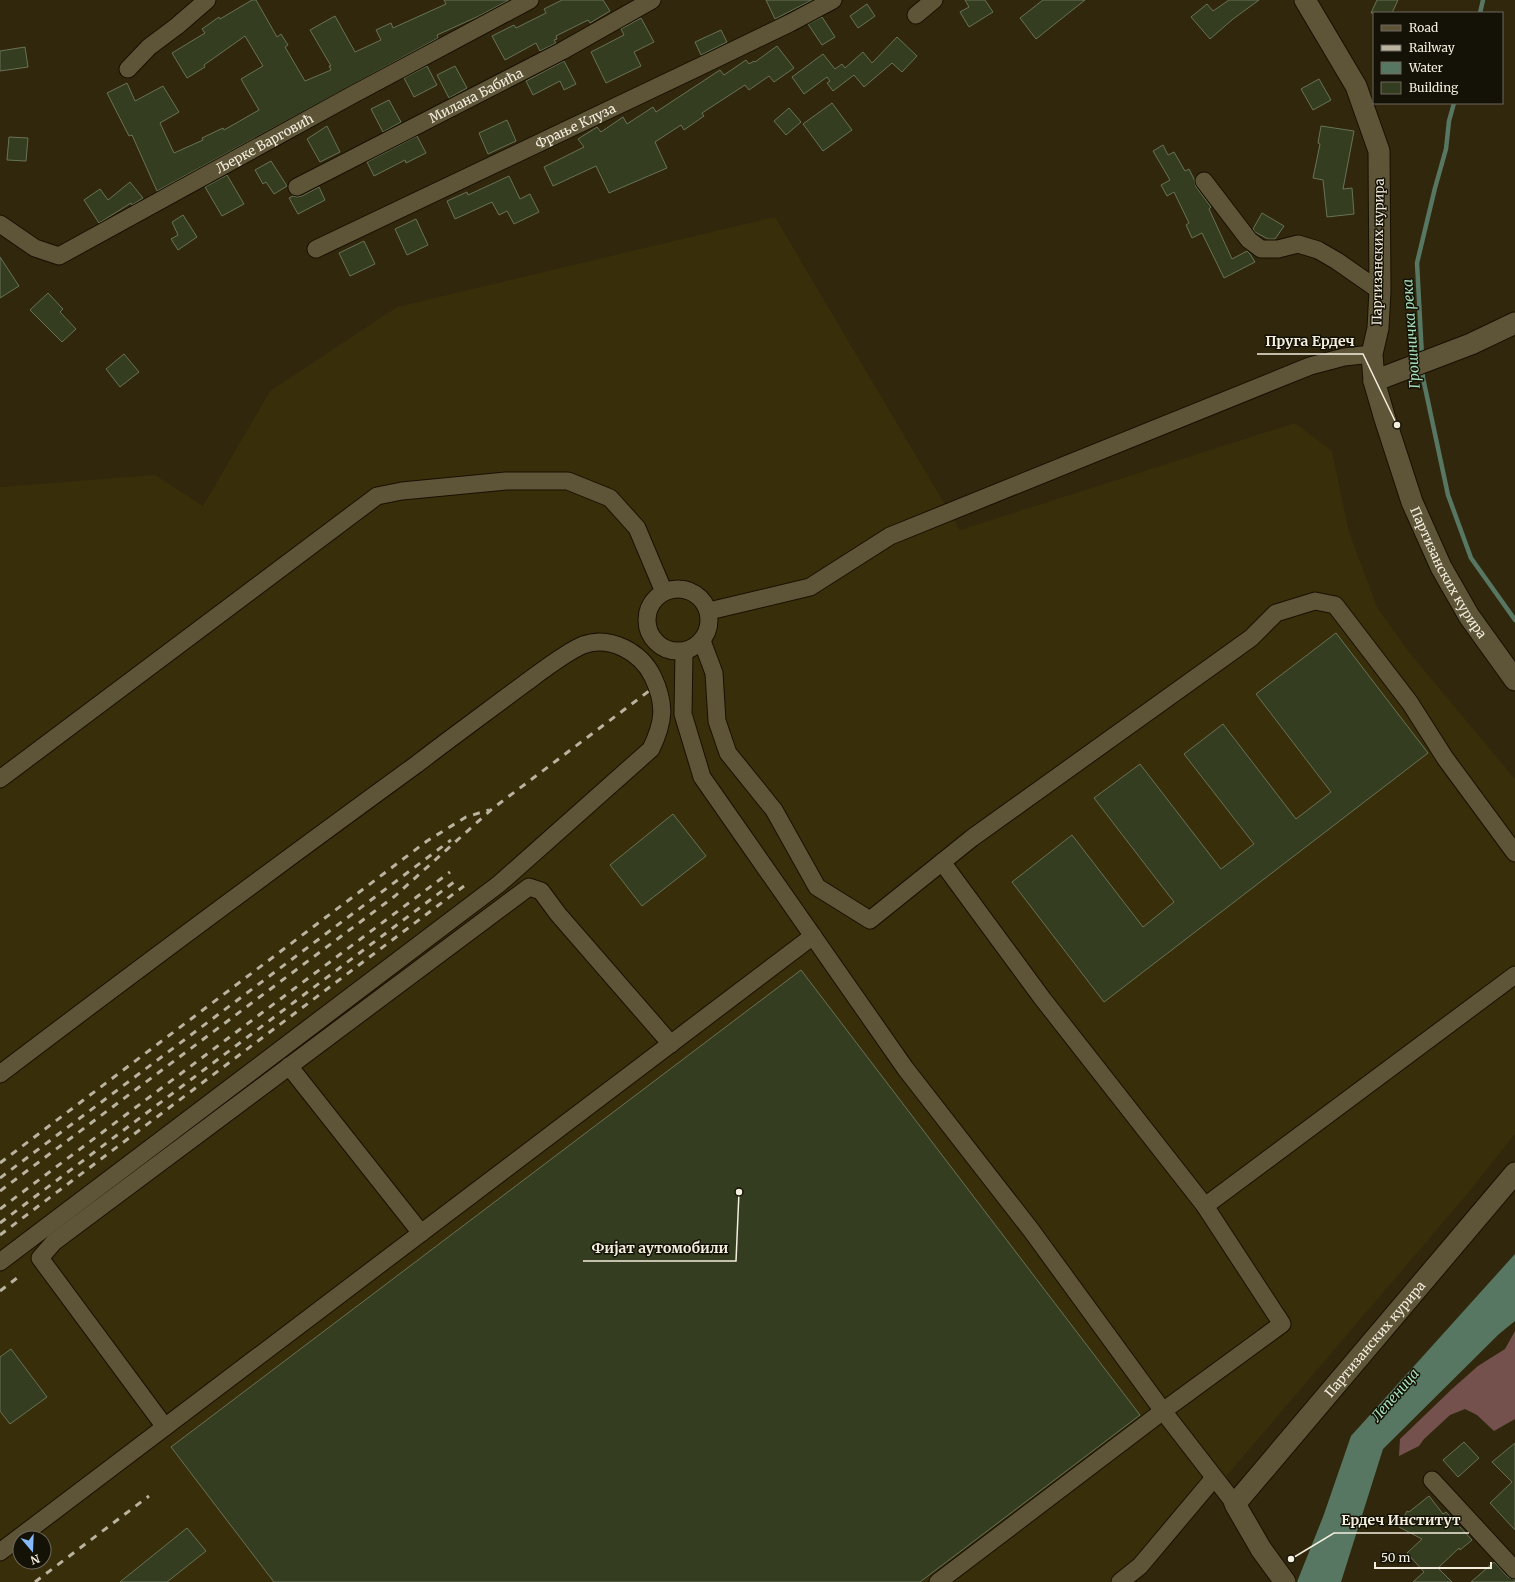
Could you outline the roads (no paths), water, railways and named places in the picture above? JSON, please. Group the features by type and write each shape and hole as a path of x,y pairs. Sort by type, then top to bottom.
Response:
{"street":[{"path":"128,69 149,47 177,26 207,0"},
{"name":"Љерке Варговић","path":"0,224 35,248 59,256 354,94 530,0"},
{"name":"Милана Бабића","path":"297,186 562,51 652,0"},
{"name":"Фрање Клуза","path":"316,249 790,23 833,0"},
{"path":"916,15 934,0"},
{"name":"Партизанских курира","path":"1305,0 1356,86 1379,151 1380,291 1378,328 1372,354 1374,381 1412,502 1441,567 1469,616 1515,680"},
{"path":"1204,181 1249,240 1261,250 1298,244 1318,250 1337,261 1380,291"},
{"path":"1374,381 1471,344 1515,323"},
{"path":"709,611 810,587 890,536 1310,366 1344,358 1372,354"},
{"path":"0,779 377,496 402,491 506,481 568,481 610,498 637,528 664,592"},
{"path":"674,589 685,589 696,594 704,601 709,611 710,622 708,632 702,641 694,648 684,652 674,652 665,649 656,643 650,635 647,621 650,606 656,598 664,592 674,589"},
{"path":"702,641 714,673 716,721 728,753 774,810 817,887 870,920 991,824 1251,638 1276,613 1315,601 1335,605 1410,703 1444,758 1515,852"},
{"path":"0,1074 410,768 539,673 566,655 582,645 595,642 609,643 627,650 646,664 654,678 663,712 660,730 651,749 499,884 0,1262"},
{"path":"684,652 683,714 702,777 905,1068 1031,1230 1163,1411 1235,1504 1261,1549 1285,1582"},
{"path":"938,1582 1163,1411 1282,1324 1205,1206 1042,998 942,862"},
{"path":"165,1427 40,1258 54,1242 529,886 541,890 558,914 671,1044"},
{"path":"0,1552 812,936"},
{"path":"1205,1206 1515,975"},
{"path":"290,1066 421,1233"},
{"name":"Партизанских курира","path":"1235,1504 1515,1173"},
{"path":"1120,1582 1140,1566 1214,1478"},
{"path":"1432,1480 1515,1570"}],"water":[{"name":"Лепеница","path":"1515,1254 1515,1321 1499,1334 1383,1449 1341,1582 1297,1582 1323,1517 1351,1436"}],"waterway":[{"name":"Грошничка река","path":"1480,12 1483,0"},
{"name":"Грошничка река","path":"1422,357 1417,263 1446,149 1449,121 1454,104"},
{"name":"Грошничка река","path":"1422,368 1448,495 1471,558 1515,620"}],"railway":[{"path":"0,1191 395,896 492,809 649,691"},
{"path":"0,1163 427,841 466,817 489,810"},
{"path":"0,1178 451,840"},
{"path":"0,1209 450,872"},
{"path":"0,1223 458,879"},
{"path":"0,1235 464,886"},
{"path":"0,1291 17,1278"},
{"path":"35,1582 149,1496"}],"place":[{"name":"Пруга Ердеч","path":"1397,425"},
{"name":"Фијат аутомобили","path":"739,1192"},
{"name":"Ердеч Институт","path":"1291,1559"}]}
